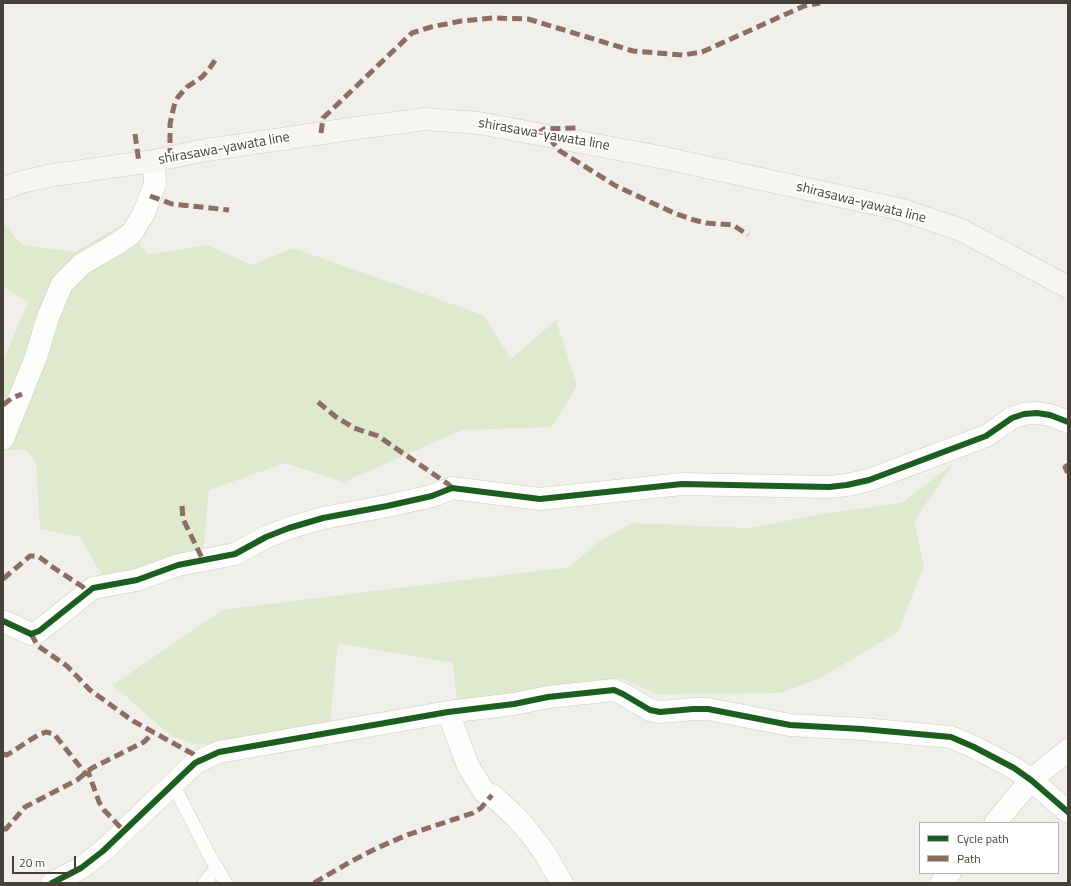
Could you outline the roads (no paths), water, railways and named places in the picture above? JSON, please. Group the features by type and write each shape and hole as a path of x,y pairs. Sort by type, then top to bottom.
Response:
{"main road":[{"name":"shirasawa-yawata line","path":"3,189 21,182 53,175 154,161 200,151 357,128 425,119 479,123 660,157 899,209 961,230 1068,287"}],"street":[{"path":"3,439 36,357 48,317 62,284 82,264 131,234 143,215 155,184 154,161"},
{"path":"3,621 31,634 39,631 92,588 137,580 178,565 235,554 266,536 323,518 432,496 452,488 540,499 682,484 829,487 847,485 876,477 986,436 1012,418 1024,414 1037,413 1050,415 1068,422"},
{"path":"52,883 81,868 104,851 195,763 219,752 448,712 514,704 548,697 614,690 650,710 660,712 708,709 790,725 862,729 951,738 974,747 1031,780 1068,812"},
{"path":"448,712 465,761 485,793 492,795 517,818 529,832 544,852 562,883"},
{"path":"996,822 1031,780 1068,750"},
{"path":"941,883 949,874"}],"lane":[{"path":"173,784 216,867 226,883"},
{"path":"204,883 216,867"}]}
